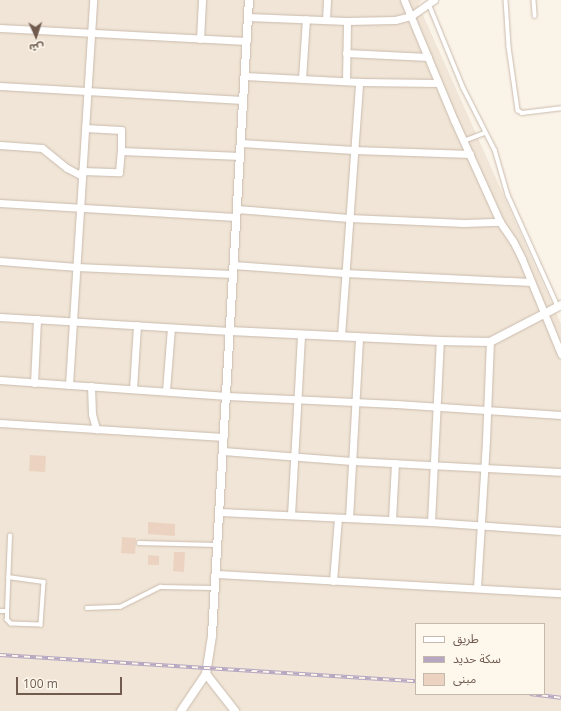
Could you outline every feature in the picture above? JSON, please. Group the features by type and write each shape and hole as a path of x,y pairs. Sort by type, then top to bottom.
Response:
{"street":[{"path":"68,385 81,207 84,128 93,0"},
{"path":"200,39 202,0"},
{"path":"181,711 206,674 212,635 249,0"},
{"path":"326,20 327,0"},
{"path":"404,0 438,83 500,222 513,241 561,354"},
{"path":"248,17 347,21 395,20 411,16 431,2"},
{"path":"302,79 306,19"},
{"path":"346,81 347,21"},
{"path":"0,28 91,34 247,41"},
{"path":"346,53 428,57"},
{"path":"245,76 359,82 438,83"},
{"path":"341,336 359,82"},
{"path":"0,86 243,100"},
{"path":"0,145 42,148 67,168 82,174 119,172 122,150 121,130 84,128"},
{"path":"241,143 354,150 470,154"},
{"path":"122,150 240,156"},
{"path":"0,203 464,223 500,222"},
{"path":"0,261 77,267 232,274"},
{"path":"233,265 345,273 531,282"},
{"path":"0,317 301,335 490,342 560,306"},
{"path":"34,383 37,319"},
{"path":"133,389 138,325"},
{"path":"166,391 171,328"},
{"path":"290,515 301,335"},
{"path":"349,518 359,337"},
{"path":"431,522 440,341"},
{"path":"477,588 485,468 490,342"},
{"path":"0,380 227,396 297,398 487,409 561,415"},
{"path":"91,386 92,414 96,429"},
{"path":"0,423 224,436"},
{"path":"223,451 352,461 561,472"},
{"path":"392,520 395,463"},
{"path":"220,512 431,522 561,531"},
{"path":"333,582 338,518"},
{"path":"216,574 333,582 561,593"},
{"path":"206,674 235,711"}],"lane":[{"path":"506,0 510,48 518,110 522,113 561,108"},
{"path":"534,0 535,16"},
{"path":"431,2 463,87 485,133 495,150 508,195 560,306"},
{"path":"464,141 485,133"},
{"path":"8,577 44,582 42,622 38,626 11,624 7,620 8,577 10,536"},
{"path":"139,542 217,545"},
{"path":"87,608 120,607 165,587 215,588"},
{"path":"0,611 7,611"}],"shaded area":[{"path":"0,0 422,0 418,4 561,324 561,711 0,711"}],"building":[{"path":"30,455 46,456 45,472 29,471"},
{"path":"148,522 175,524 175,536 148,534"},
{"path":"122,537 136,538 135,554 121,553"},
{"path":"174,552 185,552 184,572 173,571"},
{"path":"148,555 159,556 159,565 148,565"}],"railway":[{"path":"0,655 415,681"},
{"path":"538,695 561,698"}]}
